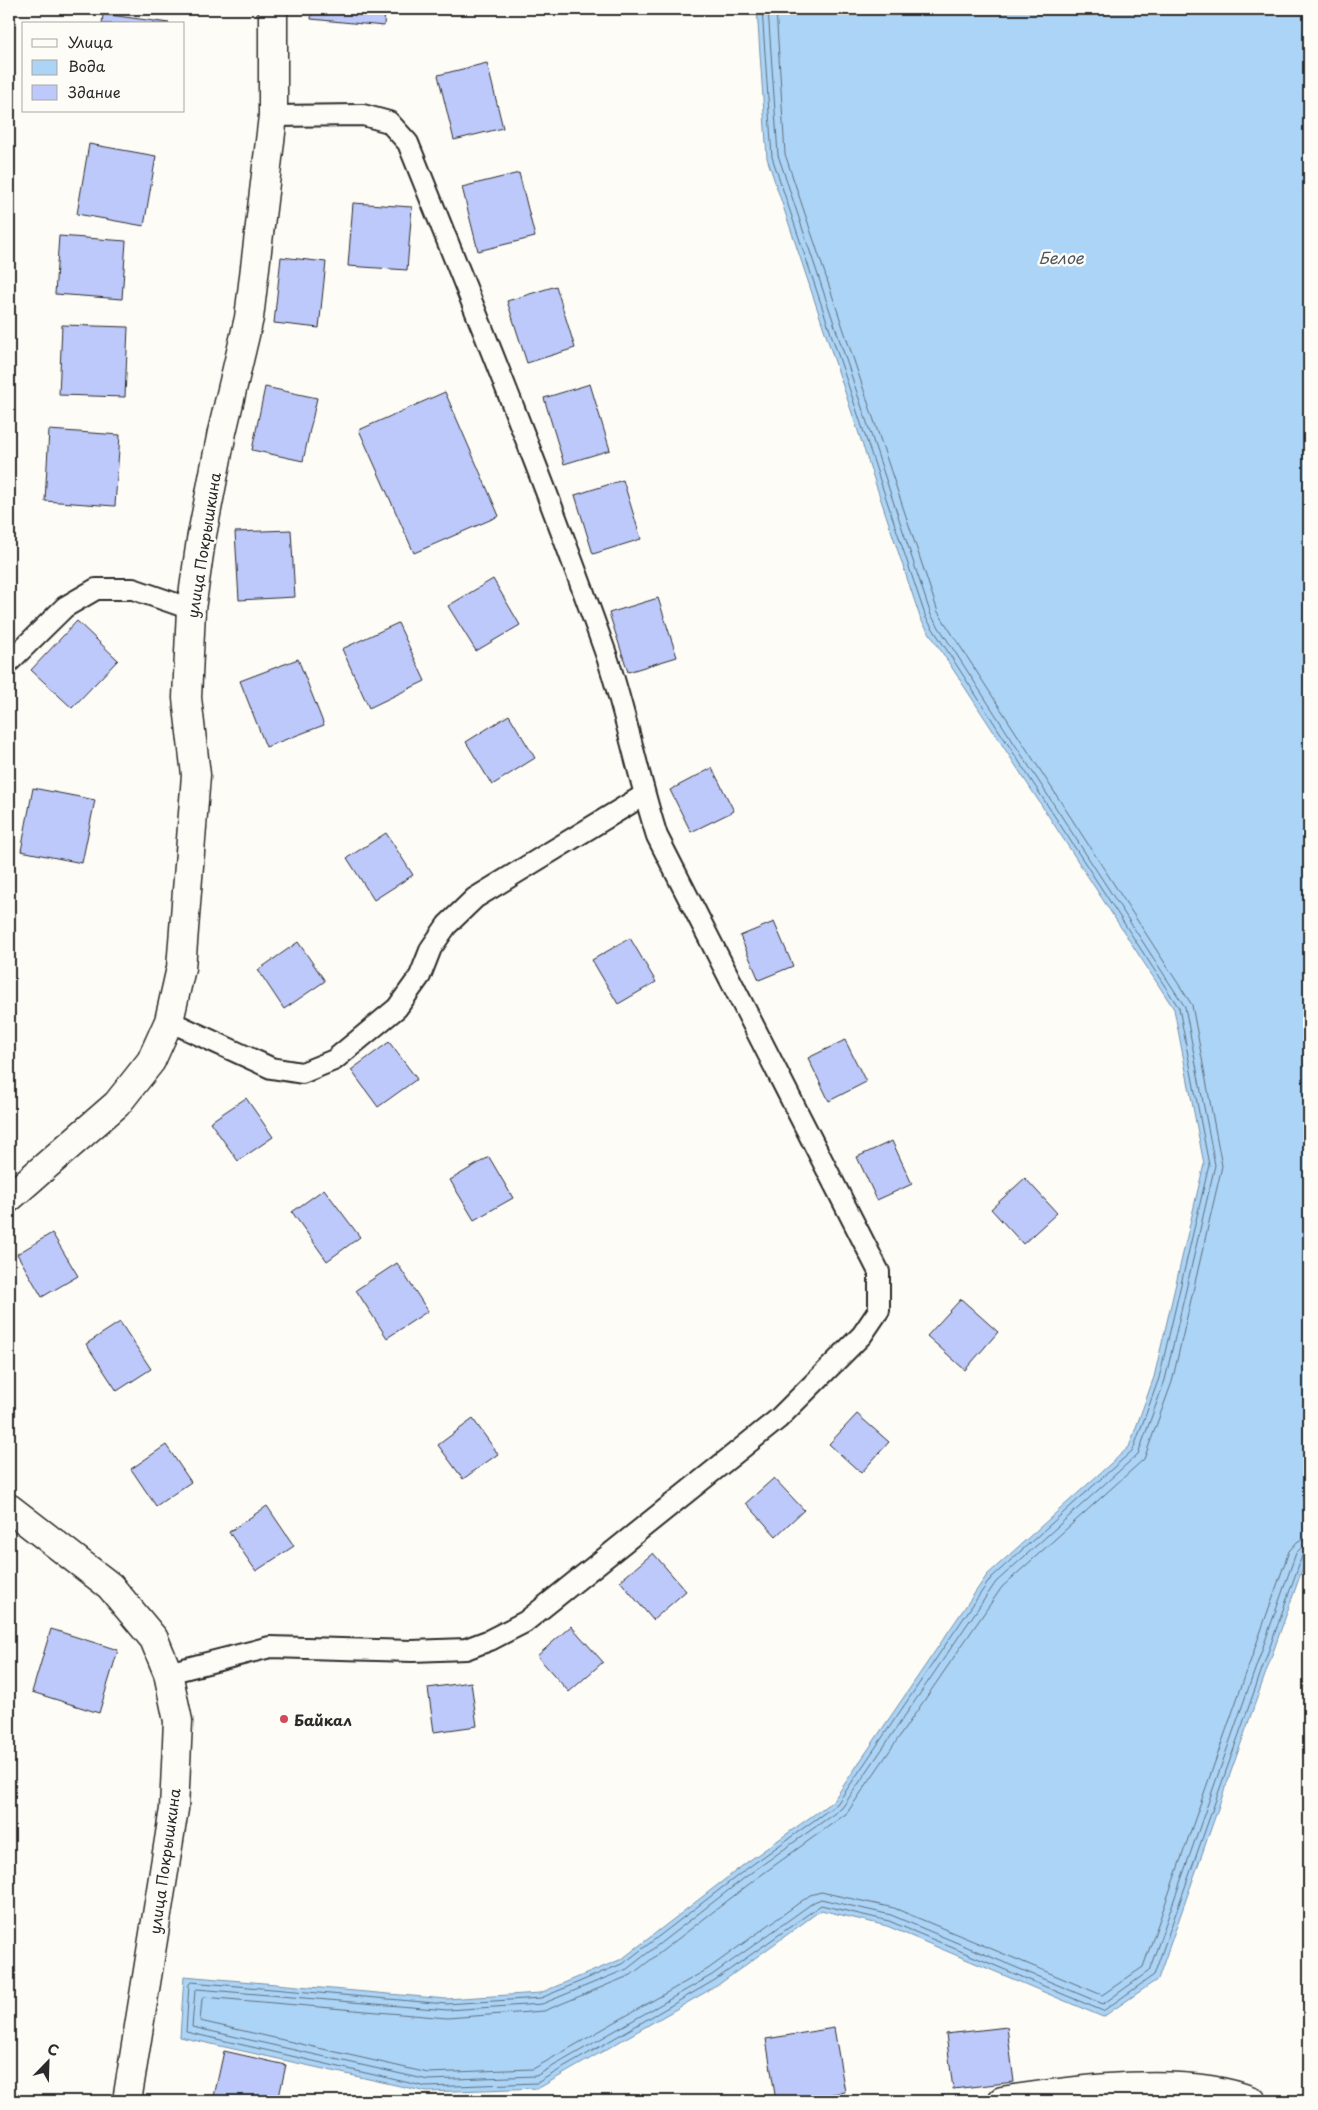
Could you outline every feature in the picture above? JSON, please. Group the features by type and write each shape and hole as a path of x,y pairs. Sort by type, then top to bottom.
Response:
{"street":[{"name":"улица Покрышкина","path":"9,1198 117,1104 151,1061 169,1021 181,968 196,775 187,698 191,610 201,540 222,432 249,318 273,116 273,9"},
{"name":"улица Покрышкина","path":"9,1508 110,1586 154,1639 168,1673 178,1721 174,1809 126,2101"},
{"path":"1002,2101 1101,2089 1155,2086 1211,2090 1252,2101"}],"lane":[{"path":"168,1673 270,1647 412,1651 466,1648 508,1631 525,1622 569,1588 778,1419 862,1335 879,1310 879,1272 657,836 606,656 501,374 408,143 389,122 364,115 273,116"},
{"path":"9,662 65,607 96,588 133,589 191,610"},
{"path":"169,1021 271,1068 302,1073 334,1060 397,1008 420,976 432,948 447,925 475,898 644,795"}],"water":[{"name":"Белое","path":"757,9 1309,9 1309,1550 1158,1979 1103,2017 887,1926 821,1910 718,1985 539,2088 427,2092 180,2037 184,1976 446,1999 540,1993 622,1959 746,1863 833,1801 987,1575 1129,1447 1154,1377 1204,1164 1174,1009 921,620 767,158"}],"building":[{"path":"312,9 385,9 384,26 311,19"},
{"path":"103,14 162,22 102,22"},
{"path":"487,63 503,128 454,140 438,75"},
{"path":"89,144 156,156 144,226 77,214"},
{"path":"519,173 535,237 478,251 462,187"},
{"path":"353,203 412,207 407,270 348,266"},
{"path":"59,236 126,241 122,299 55,294"},
{"path":"281,257 326,262 319,328 274,323"},
{"path":"556,286 575,348 527,363 507,301"},
{"path":"62,325 128,327 125,397 59,395"},
{"path":"590,384 610,450 564,464 544,398"},
{"path":"265,387 317,398 303,461 252,450"},
{"path":"445,392 499,516 414,553 359,430"},
{"path":"49,430 120,435 115,506 45,501"},
{"path":"623,480 641,539 593,554 575,495"},
{"path":"291,530 295,597 239,600 235,532"},
{"path":"493,579 520,625 476,651 448,606"},
{"path":"658,598 677,657 628,672 609,613"},
{"path":"77,621 118,660 72,708 31,670"},
{"path":"398,623 425,681 369,708 342,649"},
{"path":"298,659 324,725 266,747 240,681"},
{"path":"509,715 535,758 492,785 466,742"},
{"path":"712,768 734,811 691,832 670,790"},
{"path":"33,788 95,800 82,863 21,851"},
{"path":"386,833 413,875 374,900 347,858"},
{"path":"774,922 793,966 759,980 740,936"},
{"path":"630,938 656,982 618,1004 592,960"},
{"path":"298,942 325,981 284,1009 258,970"},
{"path":"845,1040 866,1082 829,1101 808,1058"},
{"path":"389,1042 417,1079 378,1107 351,1070"},
{"path":"246,1098 273,1137 238,1161 210,1122"},
{"path":"892,1141 912,1184 877,1200 857,1157"},
{"path":"489,1157 513,1198 474,1220 450,1180"},
{"path":"1025,1178 1057,1213 1023,1244 991,1209"},
{"path":"324,1189 360,1237 327,1261 292,1212"},
{"path":"52,1233 78,1276 42,1297 17,1254"},
{"path":"397,1263 428,1311 387,1338 356,1290"},
{"path":"961,1299 998,1332 965,1370 927,1336"},
{"path":"120,1322 151,1369 117,1391 86,1344"},
{"path":"857,1414 889,1442 861,1473 829,1444"},
{"path":"473,1419 498,1454 463,1479 438,1445"},
{"path":"166,1445 191,1482 156,1506 131,1469"},
{"path":"774,1478 804,1510 776,1536 746,1503"},
{"path":"267,1506 294,1546 256,1571 229,1532"},
{"path":"653,1553 686,1591 653,1620 620,1581"},
{"path":"571,1626 603,1662 569,1692 537,1656"},
{"path":"51,1629 118,1650 99,1713 32,1692"},
{"path":"471,1682 477,1726 434,1732 428,1688"},
{"path":"1007,2027 1014,2082 953,2089 946,2034"},
{"path":"834,2028 845,2092 790,2101 776,2101 766,2039"},
{"path":"224,2051 286,2065 278,2101 213,2101"}],"place":[{"name":"Байкал","path":"284,1719"}]}
